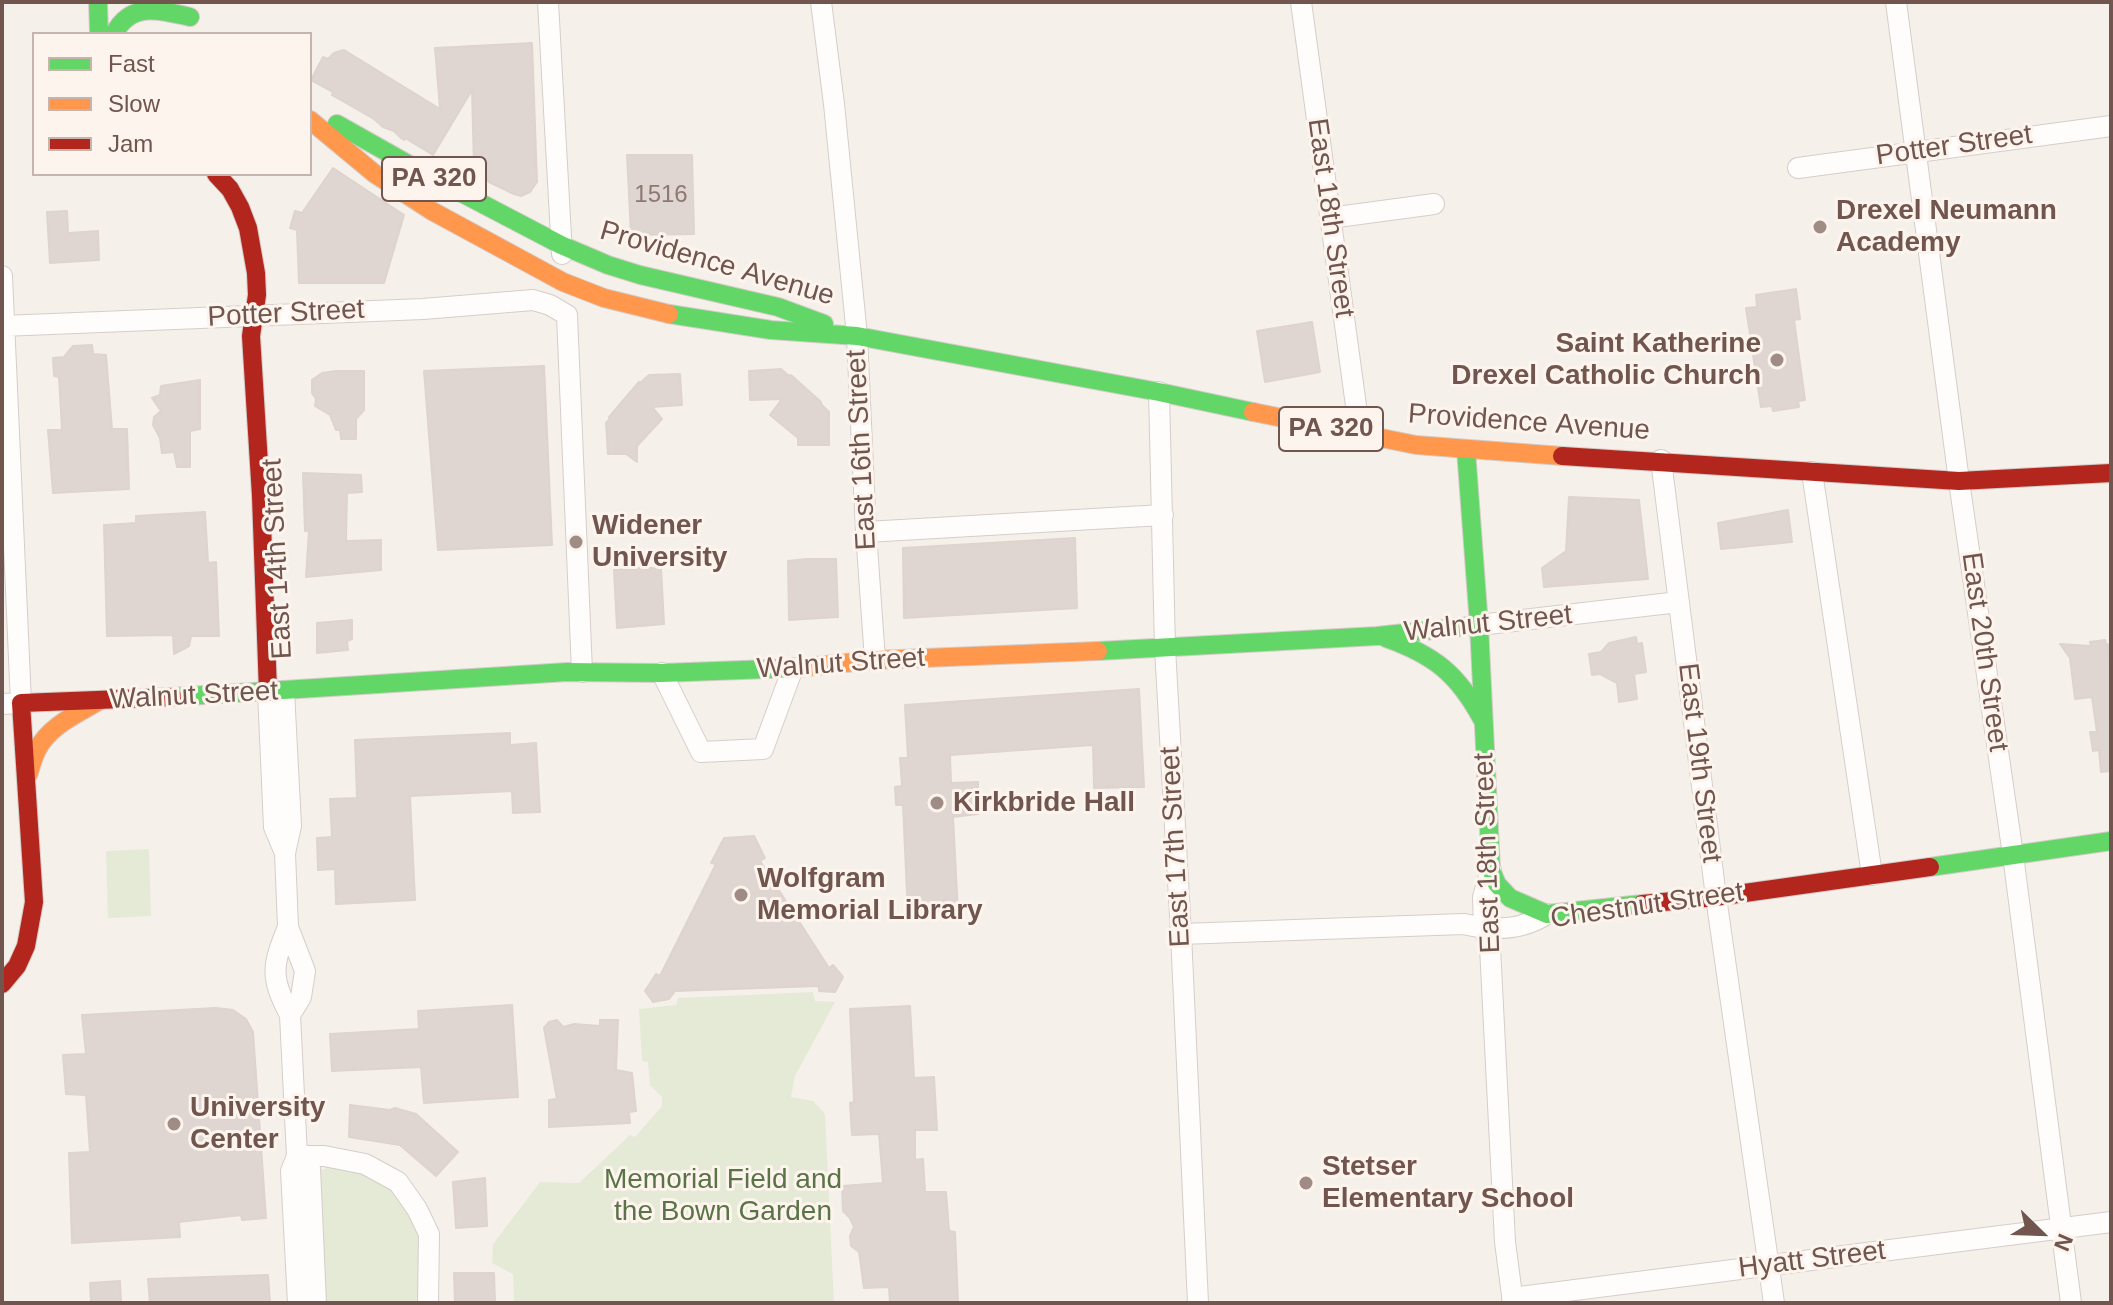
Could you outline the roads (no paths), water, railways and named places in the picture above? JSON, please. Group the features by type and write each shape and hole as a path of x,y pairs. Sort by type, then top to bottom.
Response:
{"street":[{"path":"98,2 99,32"},
{"path":"115,32 125,16 139,9 164,11 195,22 172,2"},
{"path":"548,2 563,282"},
{"name":"East 16th Street","path":"821,2 857,336 875,660"},
{"name":"East 18th Street","path":"1301,2 1360,435"},
{"name":"East 20th Street","path":"1896,2 2071,1303"},
{"name":"Providence Avenue","path":"312,107 431,177 561,245 608,265 778,307 857,336"},
{"name":"Providence Avenue","path":"312,122 375,174 432,211 563,282 604,298 668,314 771,330 857,336 1159,392 1416,445 1959,481 2111,473"},
{"name":"Potter Street","path":"1798,168 2111,126"},
{"name":"East 14th Street","path":"218,176 234,193 245,214 265,332 276,691 274,827 285,853 288,927 305,971 301,997 290,1015"},
{"path":"1330,218 1434,204"},
{"path":"2,276 12,703 26,780 34,902 31,933 24,956 13,974 2,984"},
{"name":"Potter Street","path":"3,326 265,332 423,309 533,300 567,315 582,672"},
{"name":"East 14th Street","path":"265,332 251,336 268,496"},
{"name":"East 17th Street","path":"1159,392 1165,648 1198,1303"},
{"name":"East 18th Street","path":"1466,450 1479,625 1491,870 1483,897 1484,929 1490,947 1505,1242 1513,1301"},
{"name":"East 19th Street","path":"1661,460 1716,897 1774,1303"},
{"path":"1812,472 1872,875"},
{"path":"866,532 1163,515"},
{"name":"Walnut Street","path":"12,703 99,701 582,672 662,673 793,668 875,660 1377,636 1679,602"},
{"path":"1377,636 1411,647 1437,662 1463,687 1484,722"},
{"path":"662,673 701,752 763,749 793,668"},
{"path":"26,780 38,748 71,718 99,701"},
{"name":"Chestnut Street","path":"1181,934 1464,924 1484,929 1526,926 1547,914 1716,897 2111,841"},
{"path":"1491,870 1497,884 1510,898 1547,914"},
{"name":"East 14th Street","path":"288,927 279,949 274,975 290,1015 297,1156 291,1171 298,1303"},
{"path":"297,1156 324,1156 365,1164 398,1182 417,1209 429,1234 428,1303"},
{"name":"East 14th Street","path":"297,1156 310,1168 316,1303"},
{"name":"Hyatt Street","path":"1513,1301 2111,1222"}],"place":[{"name":"Drexel Neumann Academy","path":"1820,227"},
{"name":"Saint Katherine Drexel Catholic Church","path":"1777,360"},
{"name":"Widener University","path":"576,542"},
{"name":"Kirkbride Hall","path":"937,803"},
{"name":"Wolfgram Memorial Library","path":"741,895"},
{"name":"University Center","path":"174,1124"},
{"name":"Stetser Elementary School","path":"1306,1183"}],"park label":[{"name":"Memorial Field and the Bown Garden","path":"723,1196"}]}
